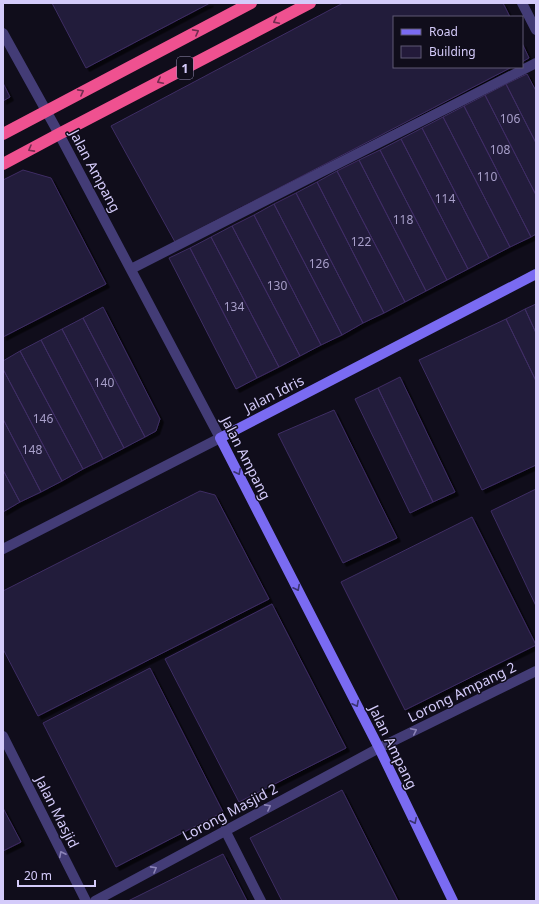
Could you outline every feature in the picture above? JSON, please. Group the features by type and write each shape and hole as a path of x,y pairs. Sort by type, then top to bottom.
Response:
{"highway":[{"name":"1","path":"3,134 251,3"},
{"name":"1","path":"3,164 310,3"}],"street":[{"path":"522,3 536,30"},
{"name":"Jalan Ampang","path":"3,33 59,134 220,438 379,748 453,901"},
{"path":"131,269 536,63"},
{"name":"Jalan Idris","path":"3,549 536,274"},
{"name":"Lorong Ampang 2","path":"379,748 536,671"},
{"name":"Jalan Masjid","path":"3,736 86,901"},
{"name":"Lorong Masjid 2","path":"95,901 379,748"},
{"path":"225,830 261,901"}],"building":[{"path":"52,3 210,3 86,68"},
{"path":"343,3 503,3 510,16 393,16 393,68 510,68 175,242 111,126"},
{"path":"523,45 529,58 523,61"},
{"path":"527,74 536,91 536,143 506,84"},
{"path":"3,83 10,97 3,101"},
{"path":"506,84 536,143 536,195 485,95"},
{"path":"485,95 536,195 536,234 531,237 464,106"},
{"path":"464,106 531,237 510,247 443,117"},
{"path":"443,117 510,247 489,258 422,128"},
{"path":"422,128 489,258 468,269 401,139"},
{"path":"401,139 468,269 447,280 380,150"},
{"path":"380,150 447,280 426,291 359,160"},
{"path":"359,160 426,291 405,302 337,171"},
{"path":"23,170 51,178 106,284 3,337 3,180"},
{"path":"337,171 405,302 384,313 317,182"},
{"path":"317,182 384,313 363,323 296,193"},
{"path":"296,193 363,323 342,335 274,204"},
{"path":"274,204 342,335 321,345 254,215"},
{"path":"254,215 321,345 300,356 232,226"},
{"path":"232,226 300,356 279,367 211,237"},
{"path":"211,237 279,367 257,378 190,248"},
{"path":"190,248 257,378 236,389 169,258"},
{"path":"536,304 536,333 525,309"},
{"path":"103,307 160,419 156,431 145,437 83,318"},
{"path":"525,309 536,333 536,381 506,319"},
{"path":"83,318 145,437 124,448 62,329"},
{"path":"506,319 536,381 536,465 482,490 419,360"},
{"path":"62,329 124,448 103,459 41,340"},
{"path":"41,340 103,459 83,469 20,351"},
{"path":"20,351 83,469 62,481 3,369 3,361"},
{"path":"3,369 62,481 41,492 3,419"},
{"path":"400,377 455,492 433,502 378,388"},
{"path":"378,388 433,502 410,513 355,399"},
{"path":"334,410 397,538 343,563 278,434"},
{"path":"3,419 41,492 20,502 3,470"},
{"path":"3,470 20,502 3,512"},
{"path":"536,489 536,606 491,511"},
{"path":"200,491 215,495 269,599 38,716 3,649 3,591"},
{"path":"472,517 536,645 405,710 341,582"},
{"path":"272,604 346,748 239,802 165,659"},
{"path":"150,668 223,812 116,867 43,723"},
{"path":"342,790 398,901 282,901 250,838"},
{"path":"3,808 21,842 3,851"},
{"path":"223,854 247,901 128,901"}]}
